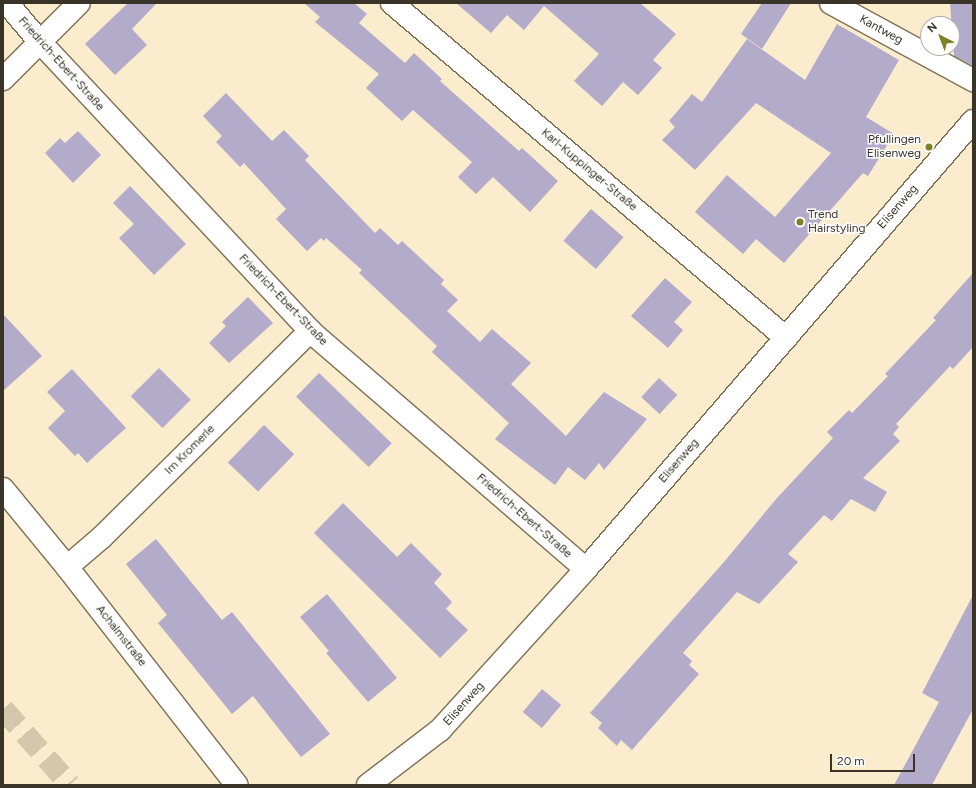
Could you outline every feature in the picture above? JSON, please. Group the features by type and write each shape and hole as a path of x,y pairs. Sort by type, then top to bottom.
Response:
{"street":[{"name":"Friedrich-Ebert-Straße","path":"6,3 40,42 310,331 586,569"},
{"path":"3,79 79,3"},
{"name":"Karl-Kuppinger-Straße","path":"392,3 786,338"},
{"name":"Kantweg","path":"831,3 973,80"},
{"name":"Elisenweg","path":"368,785 440,730 586,569 973,121"},
{"name":"Im Kromerle","path":"67,567 102,537 310,331"},
{"name":"Achalmstraße","path":"3,489 67,567 237,785"}],"building":[{"path":"128,3 157,3 132,29 147,45 115,75 85,44"},
{"path":"304,3 354,3 367,14 359,23 405,63 414,53 442,79 440,81 519,151 522,148 558,181 530,212 493,177 476,194 458,177 472,162 413,110 402,121 366,88 379,74 315,22 320,17"},
{"path":"456,3 640,3 676,34 653,60 662,68 638,95 623,82 602,106 574,81 599,54 544,6 524,30 507,15 491,33"},
{"path":"762,3 791,3 762,49 741,34"},
{"path":"950,3 973,3 973,66 954,56 960,56 960,16 951,16"},
{"path":"837,24 899,60 866,117 894,134 868,176 863,173 784,263 756,239 743,254 695,212 727,175 775,217 831,153 756,103 695,170 662,140 675,127 669,121 692,94 702,102 747,39 805,80"},
{"path":"226,93 272,141 284,130 309,156 305,160 375,233 380,228 398,245 402,241 444,280 441,284 458,300 447,311 480,342 492,329 531,363 511,384 566,436 604,392 647,419 604,470 599,463 585,480 568,467 555,485 495,439 509,423 432,352 437,346 359,273 362,270 326,238 324,241 321,238 307,251 276,219 286,209 244,163 240,167 216,142 222,136 203,116"},
{"path":"78,131 101,155 73,183 45,153 60,138 65,143"},
{"path":"130,186 186,244 154,275 119,238 134,224 113,203"},
{"path":"591,209 623,237 596,269 563,241"},
{"path":"973,273 973,347 953,369 950,366 896,424 899,427 893,434 900,441 863,478 887,492 875,512 851,499 832,521 824,515 788,554 798,562 759,604 737,592 683,653 692,661 689,665 699,674 632,750 621,740 617,746 598,728 602,723 590,713 724,562 777,498 833,438 827,432 849,410 852,413 888,376 885,374 936,320 933,318"},
{"path":"665,278 692,302 674,322 683,330 668,348 631,316"},
{"path":"248,297 273,323 229,363 209,343 226,326 222,322"},
{"path":"3,314 42,356 3,391"},
{"path":"159,368 191,400 163,428 131,396"},
{"path":"72,369 126,428 87,463 78,453 75,456 48,428 65,411 47,392"},
{"path":"319,373 392,443 369,467 296,397"},
{"path":"659,378 677,395 660,414 641,397"},
{"path":"264,425 294,454 258,492 228,462"},
{"path":"343,503 397,557 411,543 442,574 434,583 452,602 446,609 468,630 440,658 314,533"},
{"path":"156,539 222,620 232,612 330,734 301,757 253,696 232,714 158,623 167,615 126,564"},
{"path":"327,594 397,678 368,702 326,653 329,651 300,617"},
{"path":"973,595 973,709 932,785 894,785 939,702 922,693"},
{"path":"542,689 561,705 542,728 523,712"}],"tunnel":[{"path":"3,709 70,785"}],"place":[{"name":"Pfullingen Elisenweg","path":"929,147"},
{"name":"Trend Hairstyling","path":"800,222"}]}
